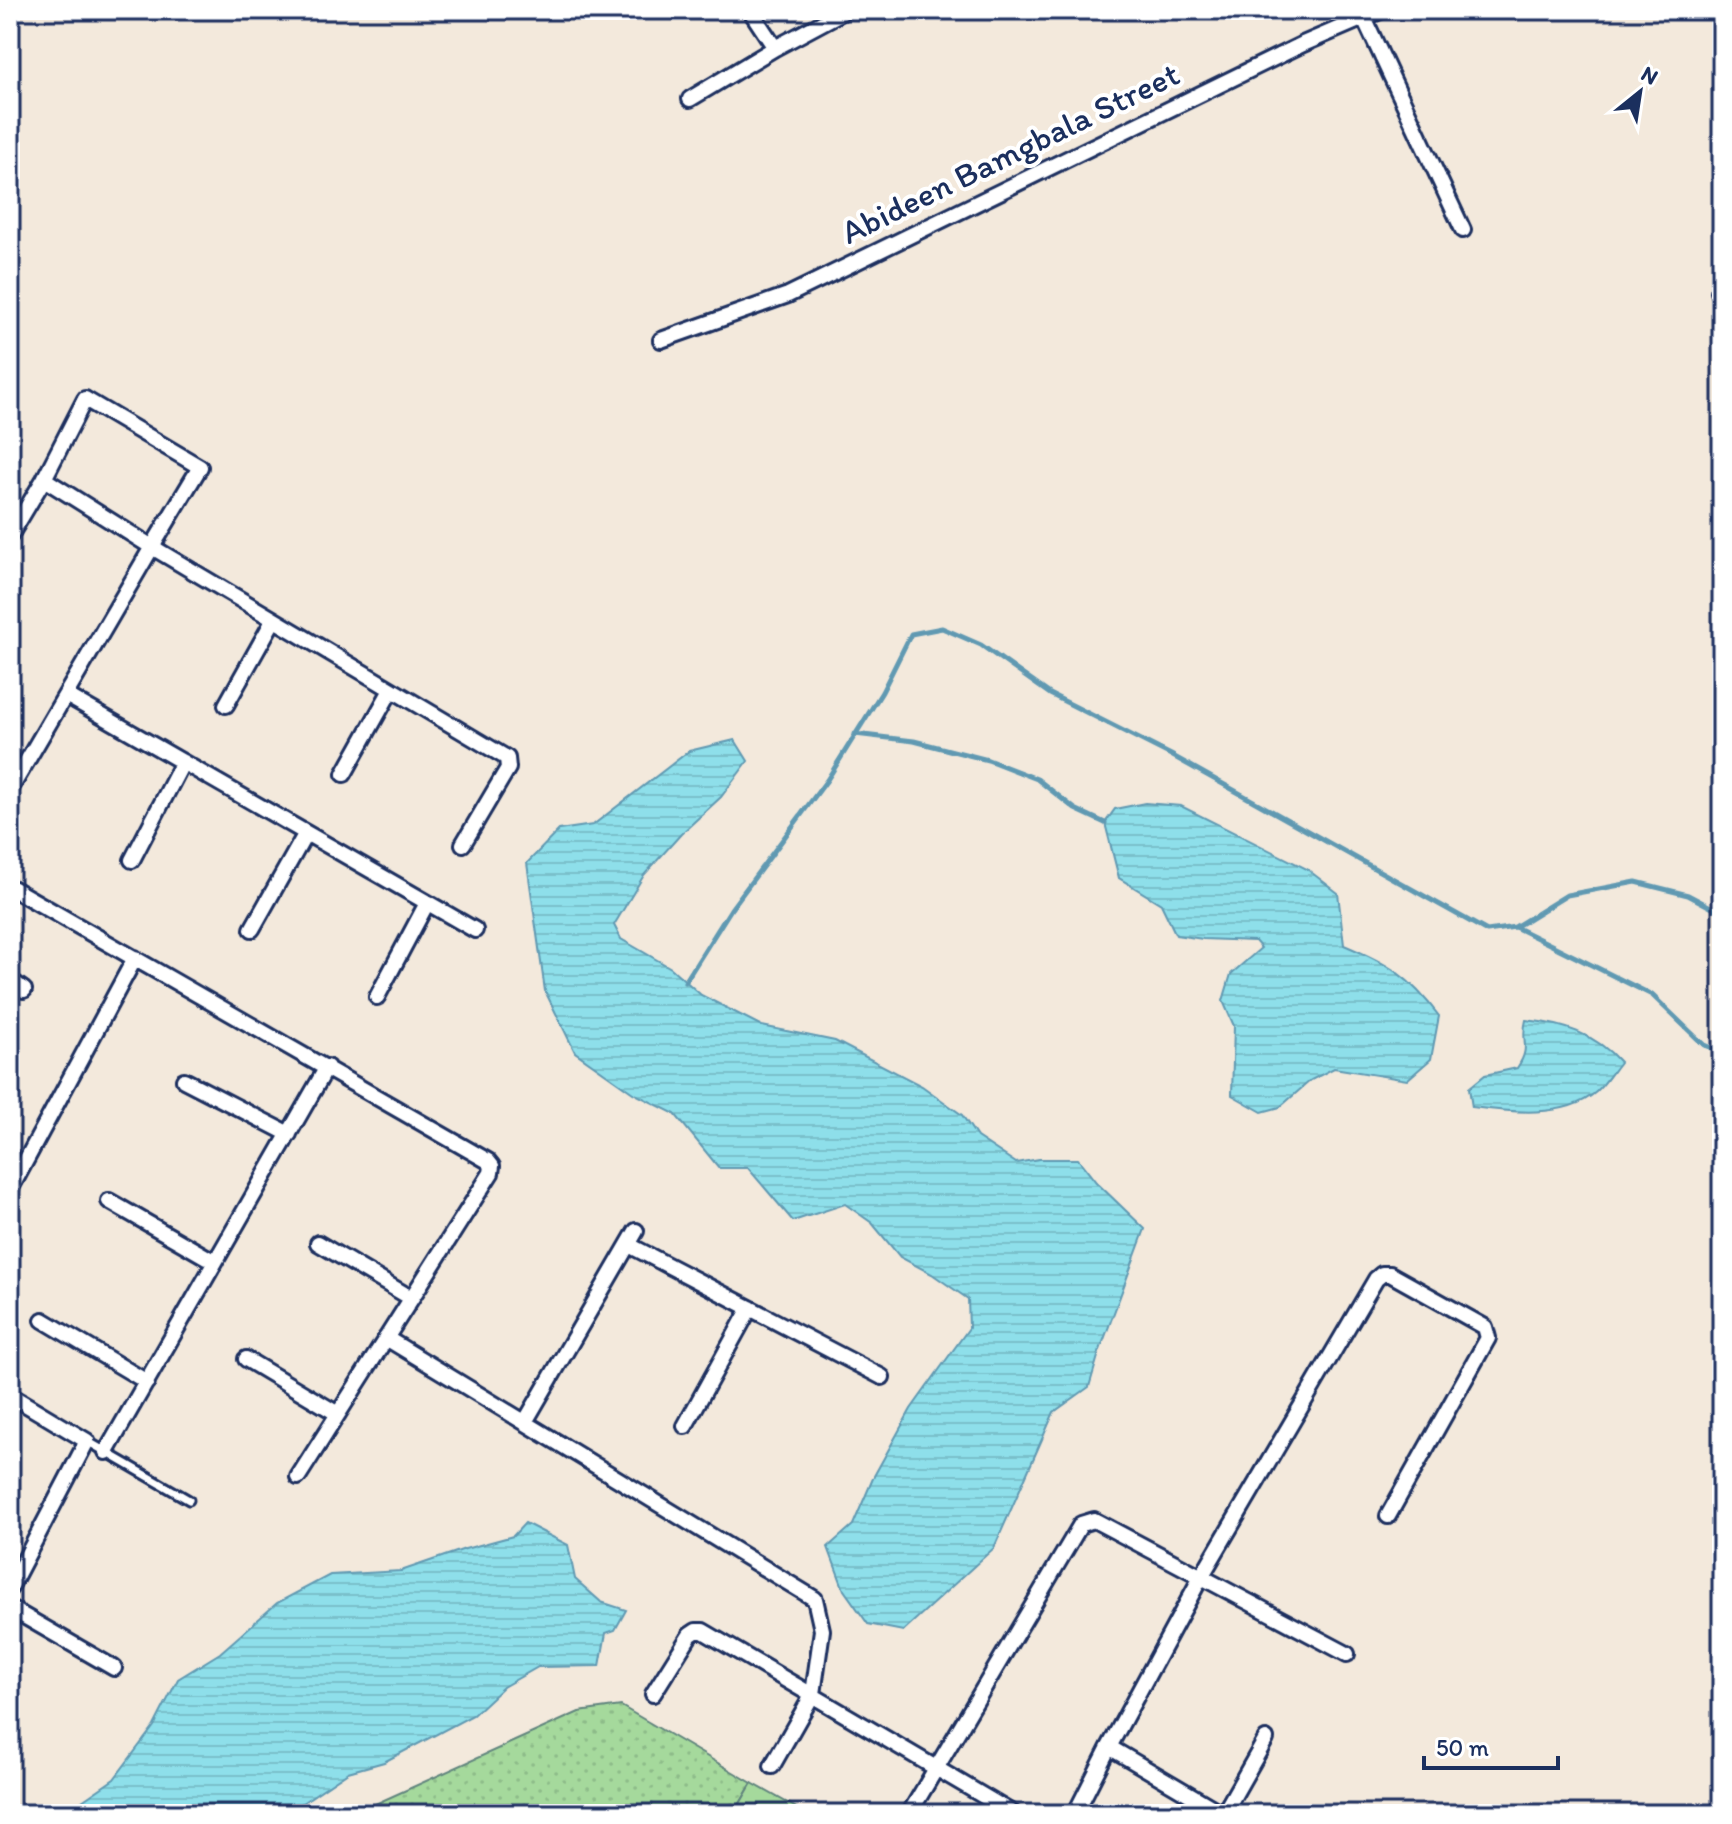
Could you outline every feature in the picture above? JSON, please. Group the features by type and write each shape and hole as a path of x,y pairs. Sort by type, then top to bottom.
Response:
{"street":[{"path":"750,10 775,48"},
{"path":"690,99 846,10"},
{"name":"Abideen Bamgbala Street","path":"661,340 788,295 1303,44 1382,10"},
{"path":"1364,18 1463,230"},
{"path":"1719,292 1722,275"},
{"path":"10,536 44,479 85,399 200,467 66,695 16,765 10,790"},
{"path":"44,479 273,621 507,758 509,762 463,844"},
{"path":"226,705 273,621"},
{"path":"344,774 391,690"},
{"path":"66,695 475,930"},
{"path":"132,860 183,762"},
{"path":"252,929 306,833"},
{"path":"10,887 327,1067 492,1166 491,1173 298,1477"},
{"path":"377,997 427,903"},
{"path":"10,1190 135,958"},
{"path":"10,980 24,990"},
{"path":"106,1452 327,1067"},
{"path":"184,1080 289,1134"},
{"path":"109,1201 215,1262"},
{"path":"525,1422 633,1238 750,1308 882,1377"},
{"path":"318,1243 411,1298"},
{"path":"1075,1814 1201,1577 1376,1279 1382,1274 1390,1274 1485,1327 1488,1338 1388,1516"},
{"path":"685,1426 750,1308"},
{"path":"43,1320 147,1382"},
{"path":"386,1338 815,1599 822,1630 813,1694 772,1766"},
{"path":"246,1359 338,1414"},
{"path":"10,1395 87,1441 10,1588"},
{"path":"909,1814 1081,1524 1094,1520 1347,1654"},
{"path":"10,1608 114,1668"},
{"path":"653,1694 690,1635 703,1631 1014,1814"},
{"path":"1109,1747 1224,1813 1266,1739"}],"lane":[{"path":"87,1441 189,1500"}],"green space":[{"path":"621,1706 752,1783 734,1814 353,1814 579,1712"},
{"path":"752,1783 802,1811 802,1814 734,1814"}],"water":[{"path":"735,740 748,761 721,797 681,834 644,875 614,925 621,939 671,968 701,995 762,1026 835,1041 922,1086 962,1115 977,1137 1016,1163 1039,1159 1078,1159 1096,1182 1145,1229 1089,1387 1054,1412 994,1548 903,1631 868,1624 844,1590 828,1547 853,1525 874,1476 911,1409 969,1328 968,1299 900,1257 872,1223 845,1204 793,1221 748,1168 719,1168 675,1114 633,1093 575,1052 545,991 527,863 559,830 593,825 689,751"},
{"path":"1145,803 1181,806 1307,869 1338,893 1344,945 1374,958 1408,981 1439,1016 1431,1059 1407,1080 1334,1068 1311,1080 1280,1107 1262,1112 1232,1095 1234,1026 1223,1001 1231,974 1261,948 1255,941 1176,935 1161,904 1119,878 1105,823 1115,809"},
{"path":"1526,1020 1552,1024 1589,1037 1620,1062 1596,1092 1569,1106 1536,1112 1472,1107 1469,1088 1485,1075 1517,1068 1525,1049"},
{"path":"525,1523 568,1545 575,1579 601,1602 626,1610 615,1630 606,1633 600,1666 538,1667 503,1687 473,1715 384,1762 348,1772 286,1814 46,1814 66,1812 114,1779 154,1726 178,1679 220,1653 277,1603 330,1575 401,1571 513,1536"}],"waterway":[{"path":"685,982 731,909 827,780 882,692 911,634 942,628 981,645 1050,694 1171,755 1487,931 1515,927 1567,895 1636,882 1688,895 1722,913"},
{"path":"855,734 914,741 988,760 1037,779 1075,809 1105,823"},
{"path":"1515,927 1652,995 1704,1045 1722,1052"}]}
